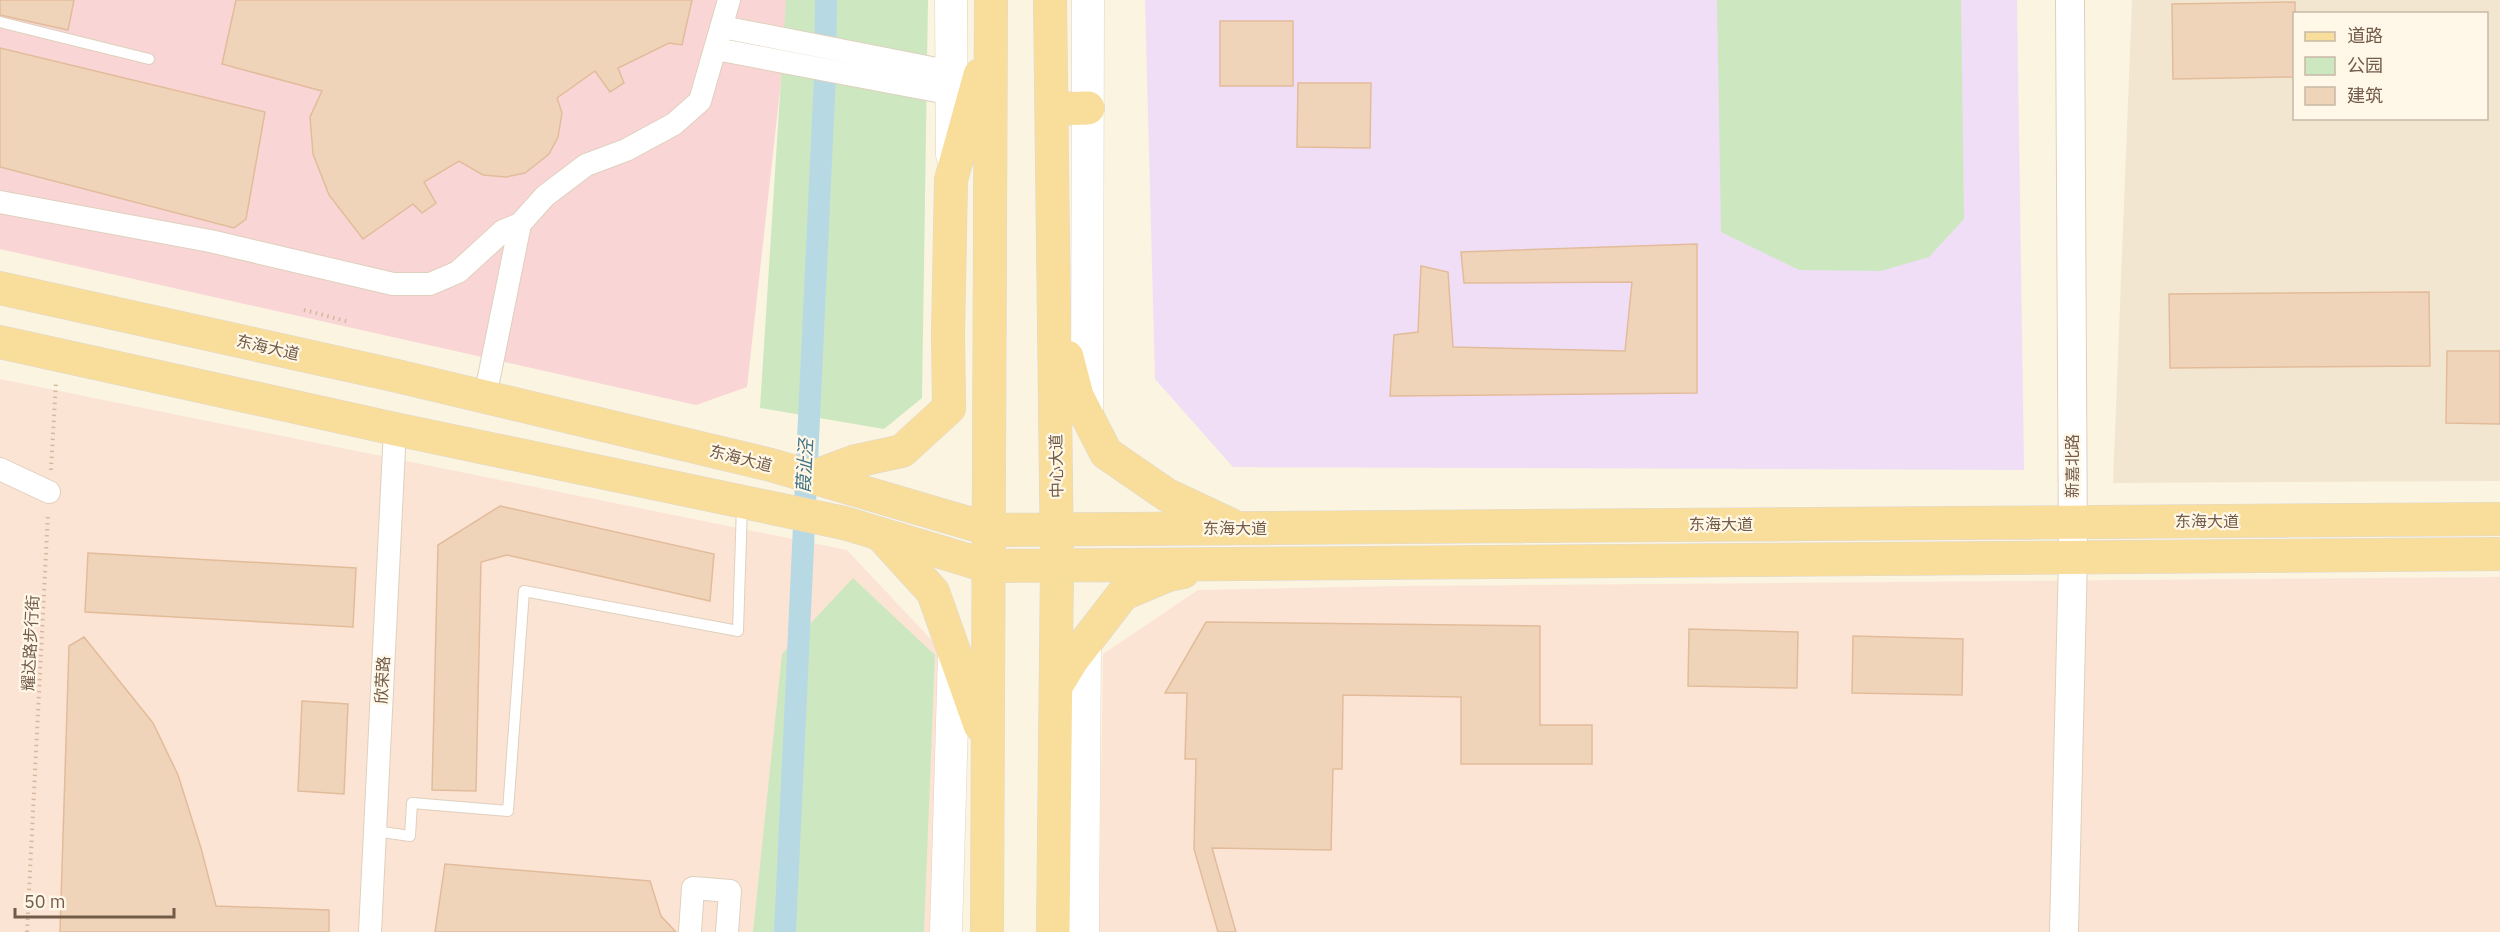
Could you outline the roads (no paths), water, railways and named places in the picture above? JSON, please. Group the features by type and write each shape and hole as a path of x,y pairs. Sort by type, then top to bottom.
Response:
{"main road":[{"path":"812,477 856,461 902,451 949,408 951,0"},
{"path":"987,932 990,0"},
{"name":"中心大道","path":"1050,0 1058,565 1053,932"},
{"path":"1087,415 1088,0"},
{"path":"951,180 970,106 990,45"},
{"path":"1052,110 1088,108"},
{"name":"东海大道","path":"0,288 485,397 771,465 989,529 2500,519"},
{"path":"1054,304 1077,396 1106,453 1167,495 1238,528"},
{"path":"0,342 395,429 844,523 987,566 2500,554"},
{"path":"880,534 933,592 987,743"},
{"path":"1056,686 1072,660 1123,594 1168,575 1222,563"},
{"path":"1083,932 1085,645"},
{"path":"946,932 954,654"}],"street":[{"path":"1,205 210,241 393,284 430,284 458,272 503,231 520,224 545,196 586,165 626,150 674,124 700,101 729,0"},
{"name":"新嘉北路","path":"2064,932 2073,557 2070,0"},
{"path":"722,27 780,39 872,67 952,83"},
{"path":"716,49 780,61 872,67"},
{"path":"485,397 520,224"},
{"name":"欣荣路","path":"370,932 395,429"},
{"path":"0,469 49,492"},
{"path":"690,932 693,888 730,891 727,932"}],"lane":[{"path":"0,22 149,59"},
{"path":"375,831 410,836 412,803 508,811 524,591 738,631 742,502"}],"waterway":[{"name":"葭沚泾","path":"785,932 825,76 826,0"}]}
